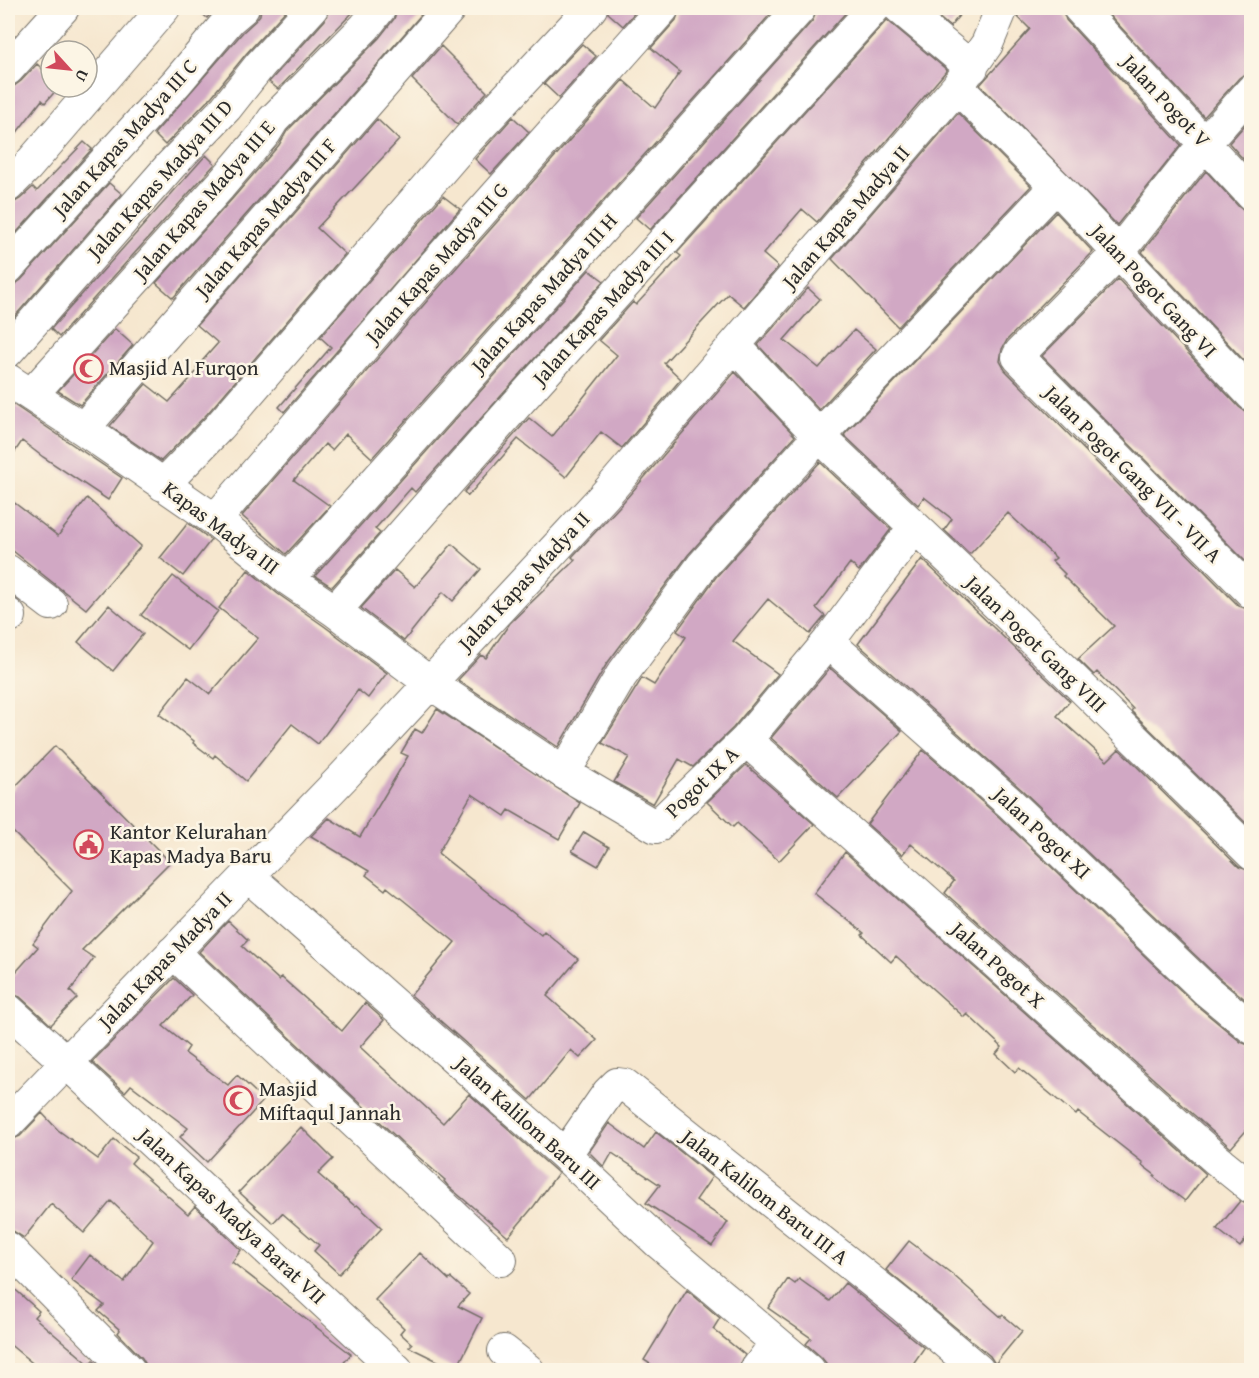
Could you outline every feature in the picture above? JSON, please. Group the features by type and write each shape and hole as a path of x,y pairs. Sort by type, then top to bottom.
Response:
{"street":[{"path":"8,69 63,8"},
{"path":"8,186 35,158 164,8"},
{"name":"Jalan Kapas Madya III C","path":"8,268 177,82 230,19 243,8"},
{"name":"Jalan Kapas Madya III D","path":"8,351 312,8"},
{"name":"Jalan Kapas Madya III E","path":"19,387 220,186 265,133 273,120 365,27 380,8"},
{"name":"Jalan Kapas Madya III F","path":"83,429 450,8"},
{"path":"164,484 220,426 468,139 591,8"},
{"name":"Jalan Kapas Madya III G","path":"215,520 420,281 663,8"},
{"name":"Jalan Kapas Madya III H","path":"288,579 800,8"},
{"name":"Jalan Kapas Madya III I","path":"335,611 515,406 874,8"},
{"name":"Jalan Pogot Gang VI","path":"900,8 964,78 1056,186 1251,395"},
{"name":"Jalan Pogot V","path":"1078,8 1251,195"},
{"name":"Jalan Kapas Madya II","path":"8,1123 343,777 605,495 964,78 987,44 996,11"},
{"path":"1118,253 1205,143 1251,90"},
{"path":"564,773 621,675 702,566 819,436 1056,186"},
{"name":"Jalan Pogot Gang VII - VII A","path":"1118,253 1020,352 1018,357 1251,593"},
{"name":"Jalan Pogot Gang VIII","path":"735,346 819,436 1010,617 1251,854"},
{"name":"Kapas Madya III","path":"19,387 215,520 288,579 430,682"},
{"name":"Pogot IX A","path":"430,682 564,773 656,827 746,740 828,642 914,528"},
{"path":"8,571 51,604"},
{"name":"Jalan Pogot XI","path":"828,642 1010,802 1207,991 1251,1029"},
{"name":"Jalan Pogot X","path":"746,740 1251,1188"},
{"name":"Jalan Kalilom Baru III","path":"247,875 565,1155 657,1242 809,1371"},
{"path":"172,952 200,975 501,1260"},
{"name":"Jalan Kapas Madya Barat VII","path":"8,1010 397,1371"},
{"name":"Jalan Kalilom Baru III A","path":"565,1155 608,1093 617,1084 625,1085 904,1307 978,1371"},
{"path":"8,1248 129,1371"},
{"path":"756,1371 776,1343"},
{"path":"504,1351 528,1371"}],"building":[{"path":"196,8 216,8 207,18"},
{"path":"261,8 288,8 212,96 165,145 154,134 255,21 260,15"},
{"path":"329,8 357,8 278,89 269,82 325,20"},
{"path":"398,8 427,8 173,298 156,283 279,145 287,131 379,38 394,19"},
{"path":"608,8 639,8 623,26 608,13"},
{"path":"680,8 776,8 372,458 346,434 332,450 325,444 294,480 330,506 286,554 242,516 434,293 623,80 655,108 680,72 651,48 676,20"},
{"path":"817,8 850,8 650,230 636,218 813,20"},
{"path":"928,8 965,8 950,27"},
{"path":"1020,8 1062,8 1066,20 1181,145 1117,225 980,85 1030,29 1018,17"},
{"path":"1103,8 1251,8 1251,73 1246,73 1239,78 1204,117"},
{"path":"887,20 947,70 817,222 802,209 763,254 778,267 744,307 728,294 664,363 681,379 622,448 601,432 566,477 518,439 468,496 464,492 529,418 552,437 617,355 599,340 633,302 636,305 681,256 677,253"},
{"path":"582,44 596,56 559,98 544,84"},
{"path":"441,46 487,92 457,124 412,79"},
{"path":"37,64 39,66 39,99 48,99 45,103 42,100 8,144 8,87 21,81"},
{"path":"958,113 1031,186 898,327 832,259"},
{"path":"513,117 529,132 491,174 475,159"},
{"path":"1251,118 1251,168 1229,143"},
{"path":"377,119 399,140 317,228 345,254 207,414 161,461 110,426 146,384 169,402 198,370 196,368 218,343 197,325"},
{"path":"84,142 92,149 8,242 8,203 20,199 33,187 37,191"},
{"path":"206,155 215,164 59,337 51,329"},
{"path":"1206,171 1239,207 1246,212 1251,212 1251,368 1142,252"},
{"path":"109,183 122,194 8,324 8,286 21,280"},
{"path":"443,196 460,209 284,412 279,407 331,347 320,337"},
{"path":"1056,212 1093,252 1007,340 1002,349 1000,361 1005,370 1239,606 1251,610 1251,828 1131,711 1133,709 1097,672 1094,675 1078,659 1114,626 1063,576 1065,574 1052,561 1056,558 1008,513 970,554 944,530 952,519 924,497 918,505 844,435"},
{"path":"589,270 604,281 415,492 411,488 375,529 380,533 332,587 315,576"},
{"path":"1118,279 1239,407 1246,412 1251,412 1251,567 1042,356"},
{"path":"808,288 820,299 784,340 819,368 854,330 876,349 819,410 758,345"},
{"path":"115,329 133,345 80,405 58,391"},
{"path":"735,372 795,436 688,555 606,665 558,747 458,680 481,655 486,658 510,623 575,560 572,557 619,507"},
{"path":"8,401 122,478 108,500 22,441 8,462"},
{"path":"820,462 891,529 859,571 850,563 816,608 825,616 810,634 768,599 733,641 778,674 733,728 693,767 679,759 653,804 614,782 629,757 602,743 642,678 654,685 686,637 677,631 716,577"},
{"path":"8,498 58,536 87,498 141,546 86,609 8,547"},
{"path":"188,523 211,540 183,576 160,558"},
{"path":"452,544 481,569 453,601 443,592 404,641 361,608 395,570 415,587"},
{"path":"922,559 1070,701 1057,716 1107,761 1119,749 1239,867 1251,871 1251,1004 1219,978 1022,790 858,644"},
{"path":"248,570 387,673 368,698 358,690 318,744 292,724 246,781 215,755 213,758 193,743 194,741 159,714 188,677 210,694 258,638 219,608"},
{"path":"173,576 218,611 188,650 141,615"},
{"path":"109,605 143,634 113,671 78,642"},
{"path":"830,668 902,731 838,798 771,738"},
{"path":"437,709 580,803 559,839 509,810 505,816 472,794 438,853 541,935 544,931 578,959 547,996 597,1040 580,1058 571,1050 530,1100 411,995 455,942 387,887 385,890 366,875 369,871 311,836 329,818 360,837 408,756 401,753 415,729 422,733"},
{"name":"Kantor Kelurahan Kapas Madya Baru","path":"55,746 170,862 82,950 94,958 70,991 77,998 51,1025 20,997 8,993 8,981 38,947 33,943 72,891 8,827 8,794"},
{"path":"923,750 998,816 1195,1004 1241,1042 1251,1046 1251,1125 1231,1148 945,893 954,881 911,844 902,855 867,824"},
{"path":"746,765 814,824 779,861 737,823 733,827 707,802"},
{"path":"584,832 609,847 598,866 572,851"},
{"path":"845,852 1206,1174 1185,1201 1154,1177 1155,1175 1142,1165 1143,1163 1078,1112 1076,1115 1019,1068 1015,1072 996,1054 1002,1047 967,1014 964,1017 896,956 891,962 862,935 864,933 814,893"},
{"path":"228,921 248,940 242,946 279,980 281,977 342,1031 365,1003 384,1020 360,1047 443,1123 469,1094 558,1173 508,1237 448,1186 445,1180 199,952"},
{"path":"174,978 192,995 163,1026 189,1047 185,1053 228,1085 237,1075 264,1100 207,1162 180,1137 188,1128 131,1085 125,1092 92,1062"},
{"path":"42,1113 58,1130 98,1159 114,1139 136,1157 131,1163 188,1214 195,1206 241,1250 232,1262 351,1354 337,1371 146,1371 142,1358 118,1333 120,1330 98,1311 104,1305 71,1280 90,1255 124,1282 153,1241 111,1201 84,1233 51,1204 24,1238 13,1231 8,1231 8,1141 20,1136"},
{"path":"609,1123 644,1149 656,1132 712,1177 696,1200 728,1222 712,1246 646,1203 660,1185 612,1153 604,1167 589,1152"},
{"path":"301,1127 333,1159 318,1174 382,1228 339,1274 314,1251 319,1245 282,1213 273,1223 239,1192"},
{"path":"1240,1201 1251,1206 1251,1232 1240,1247 1217,1229"},
{"path":"909,1241 952,1274 1001,1317 1003,1315 1022,1331 995,1364 990,1356 886,1270"},
{"path":"420,1253 449,1280 451,1278 469,1294 458,1306 482,1318 456,1370 409,1347 412,1344 400,1333 404,1328 375,1300"},
{"path":"788,1279 795,1284 799,1279 830,1301 845,1283 924,1348 908,1371 827,1371 826,1363 806,1344 811,1338 768,1308"},
{"path":"8,1283 39,1311 34,1317 89,1364 93,1360 104,1371 42,1371 8,1343"},
{"path":"687,1290 720,1318 713,1329 745,1355 737,1371 661,1371 644,1360"}],"place":[{"name":"Masjid Al Furqon","path":"88,368"},
{"name":"Kantor Kelurahan Kapas Madya Baru","path":"89,844"},
{"name":"Masjid Miftaqul Jannah","path":"238,1101"}]}
